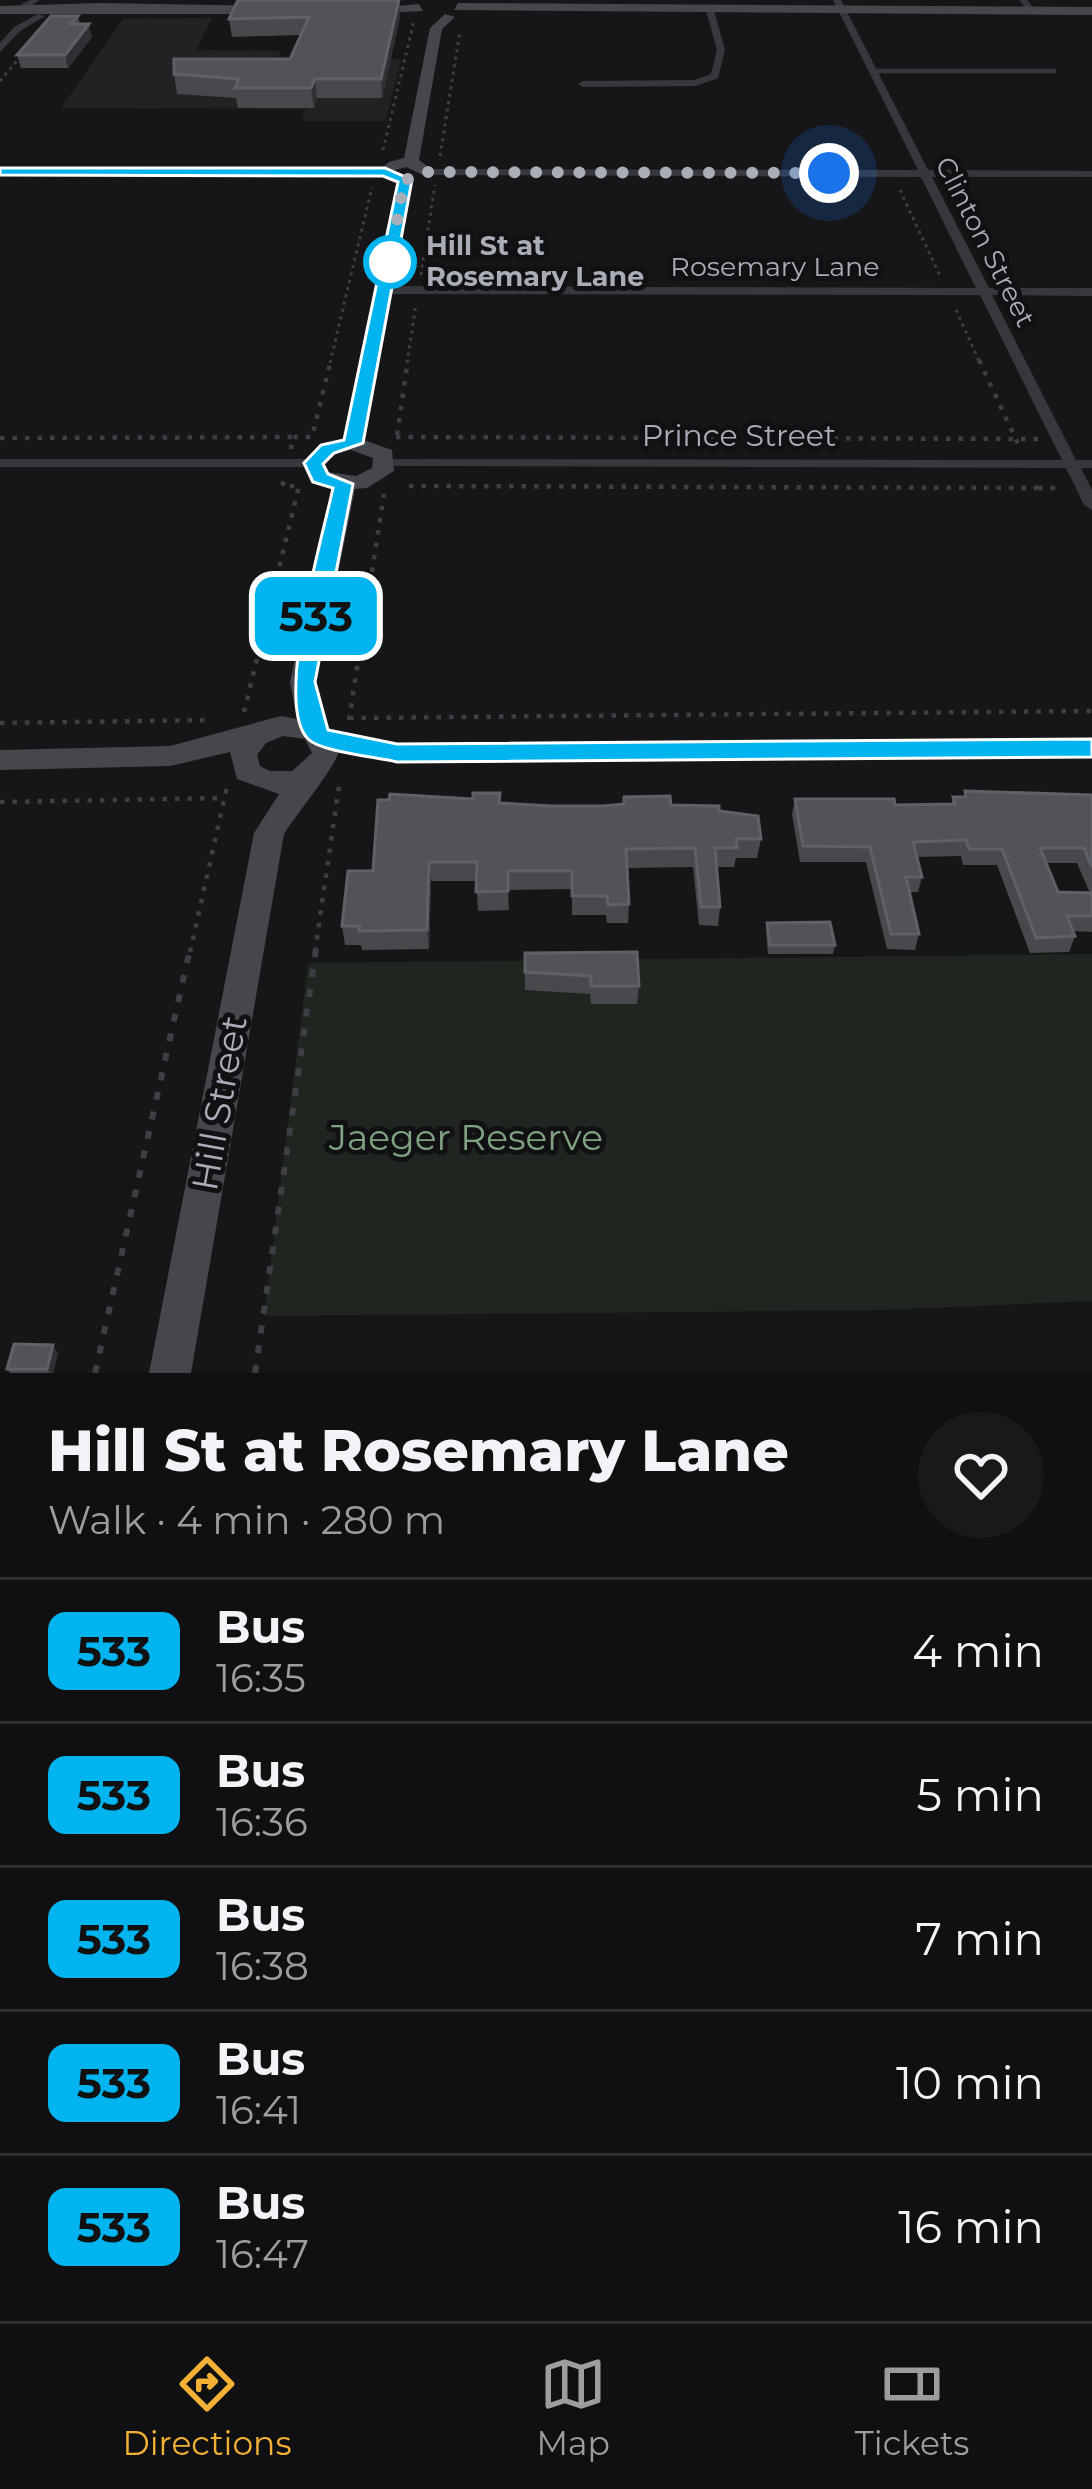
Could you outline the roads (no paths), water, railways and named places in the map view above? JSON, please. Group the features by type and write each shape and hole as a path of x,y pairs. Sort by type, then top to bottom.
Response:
{"main road":[{"path":"335,10 1028,5 1092,10"},
{"path":"28,11 294,10"},
{"path":"353,443 437,11"},
{"path":"383,164 431,179"},
{"path":"353,443 377,449 386,474 344,484 320,478 313,463 328,449 353,443"},
{"path":"251,775 243,754 303,682 344,484"},
{"path":"303,682 327,749"},
{"path":"0,760 170,756 294,725 327,749 397,753 1092,748"},
{"path":"170,756 278,784 327,749"},
{"name":"Hill Street","path":"170,1373 269,833 327,749"},
{"name":"Hill Street","path":"251,775 269,833"}],"street":[{"name":"Clinton Street","path":"839,5 1092,506"},
{"path":"583,84 696,83 715,76 721,50 710,10"},
{"path":"0,49 28,11"},
{"path":"0,172 383,164"},
{"path":"431,179 1092,174"},
{"name":"Rosemary Lane","path":"385,290 1092,292"},
{"path":"0,463 313,463"},
{"name":"Prince Street","path":"386,474 1092,464"}],"lane":[{"path":"872,71 1054,71"}],"place":[{"name":"Hill St at Rosemary Lane","path":"390,262"}],"park label":[{"name":"Jaeger Reserve","path":"466,1137"}]}
